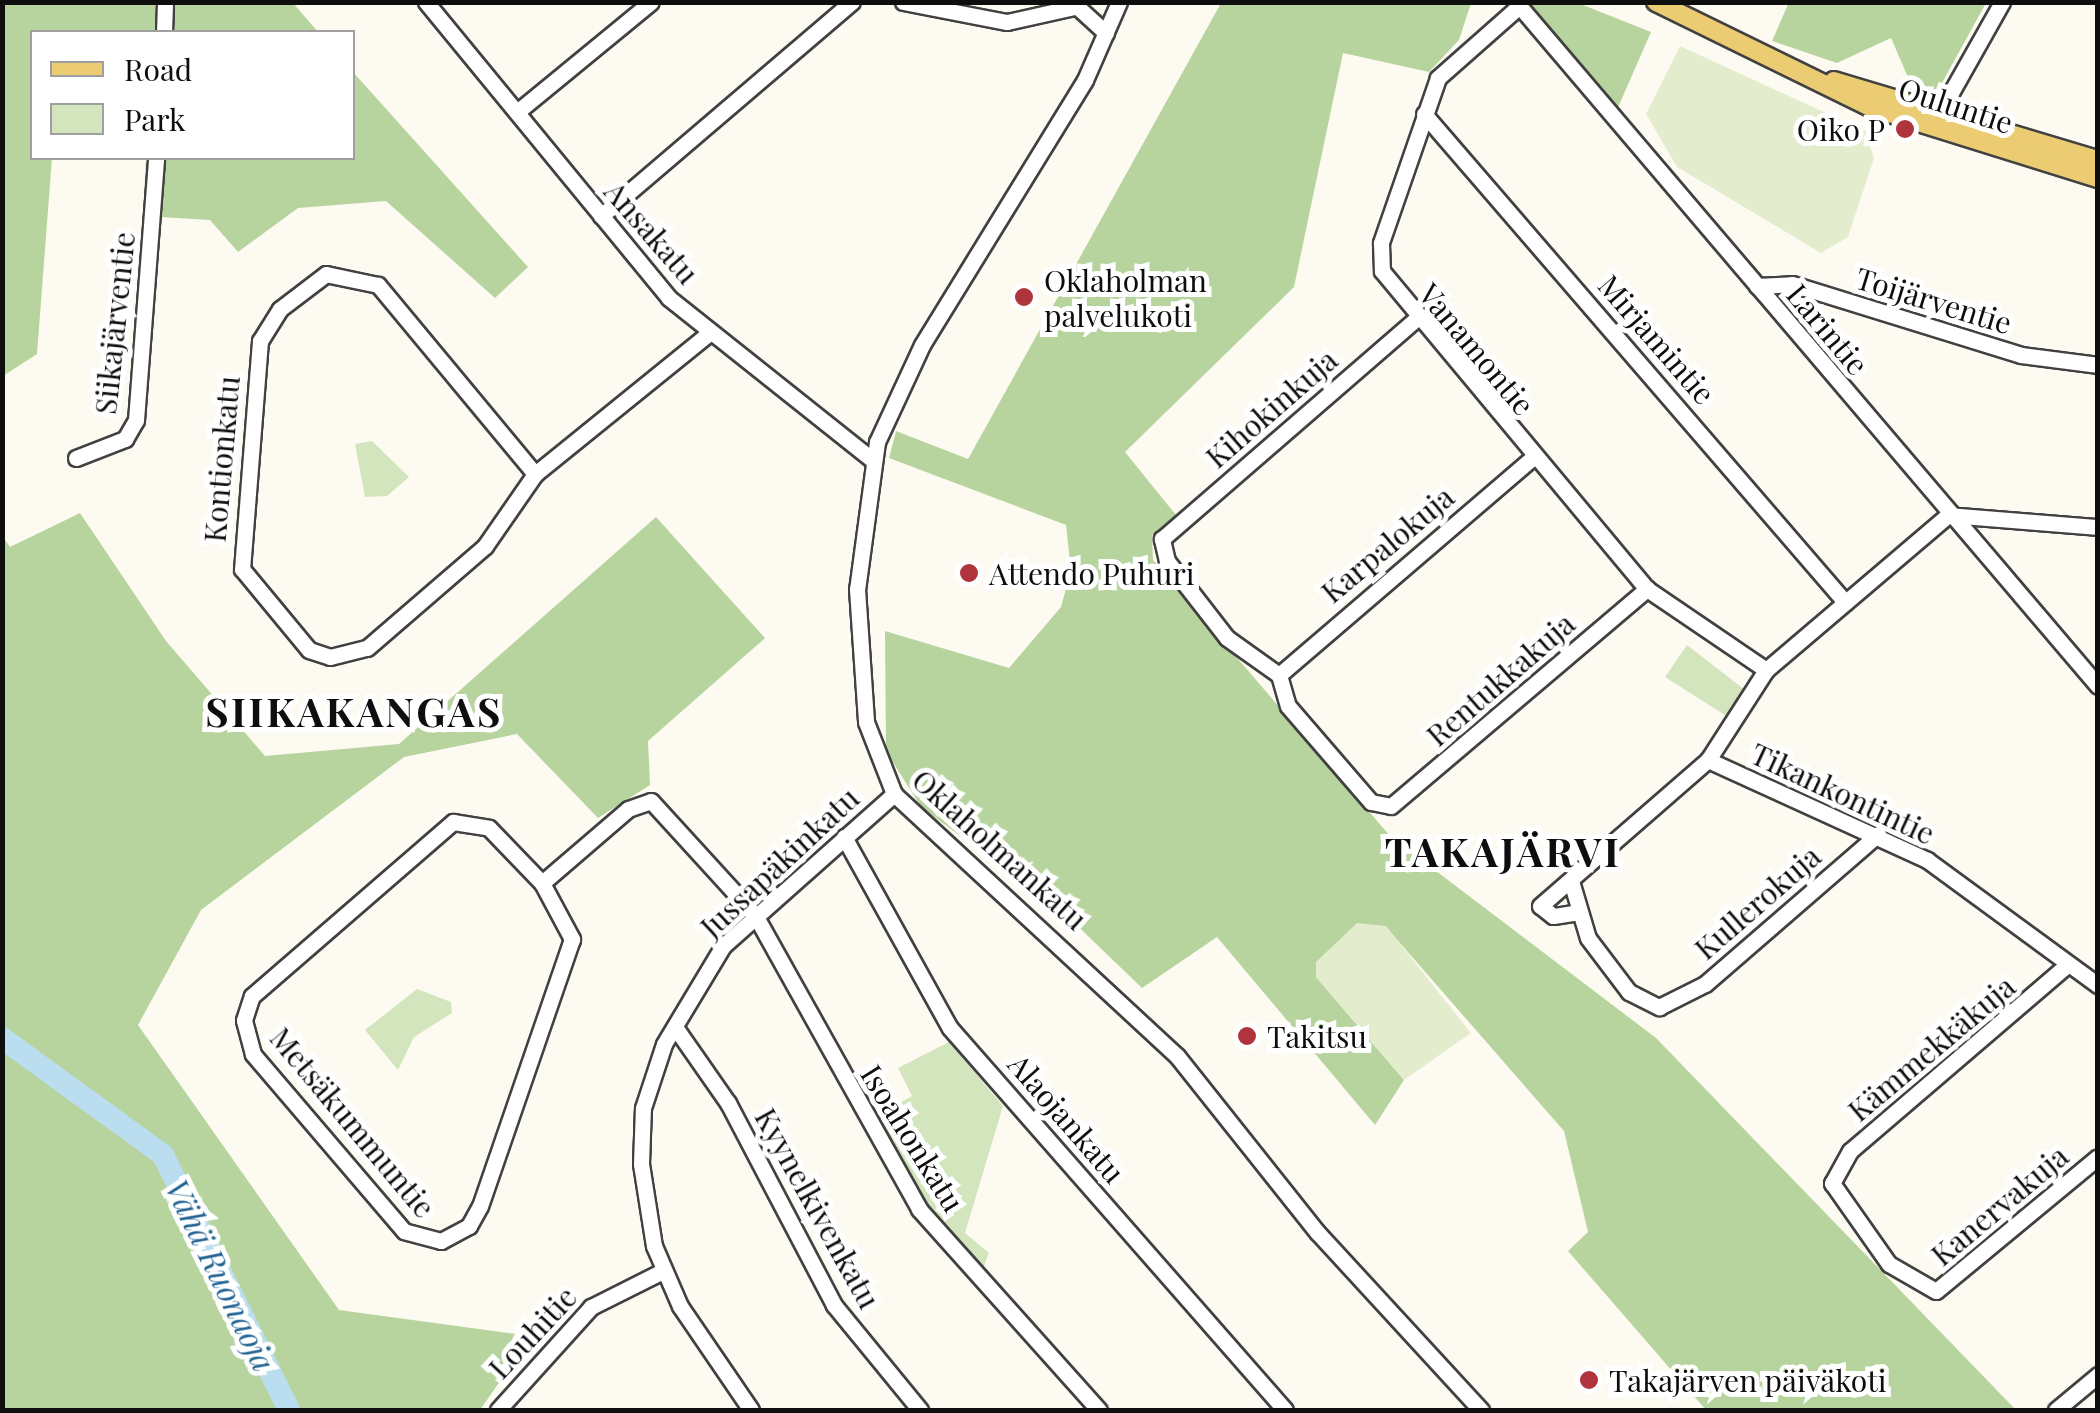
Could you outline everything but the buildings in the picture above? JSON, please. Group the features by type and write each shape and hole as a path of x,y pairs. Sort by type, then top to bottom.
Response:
{"main road":[{"name":"Ouluntie","path":"1656,3 1802,73 2098,178"},
{"name":"Ouluntie","path":"1936,119 2098,160"}],"street":[{"path":"164,30 165,2"},
{"name":"Ansakatu","path":"426,2 600,216 709,333 873,460"},
{"path":"517,112 651,2"},
{"path":"600,216 852,2"},
{"path":"903,2 1006,22 1073,5 1106,33"},
{"name":"Oklaholmankatu","path":"1118,2 1106,33 922,345 873,460 858,560 859,681 894,794 1177,1056 1318,1233 1481,1410"},
{"path":"1936,119 2002,2"},
{"name":"Vanamontie","path":"1516,5 1451,62 1424,114 1380,258 1387,286 1647,589 1766,670"},
{"name":"Larintie","path":"1516,5 2098,686"},
{"name":"Mirjamintie","path":"1424,114 1846,602"},
{"name":"Siikajärventie","path":"76,458 125,439 136,420 156,160"},
{"name":"Kontionkatu","path":"535,474 378,285 326,274 280,309 260,341 242,569 309,650 360,652 475,556 535,474 709,333"},
{"name":"Toijärventie","path":"1756,286 1792,284 2020,355 2098,365"},
{"name":"Kihokinkuja","path":"1278,675 1227,638 1168,561 1162,540 1417,318"},
{"name":"Karpalokuja","path":"1278,675 1533,457"},
{"path":"1948,514 2098,526"},
{"name":"Tikankontintie","path":"1579,912 1553,916 1540,906 1708,760 1766,670 1948,514"},
{"name":"Rentukkakuja","path":"1278,675 1288,706 1368,799 1386,807 1647,589"},
{"name":"Tikankontintie","path":"1708,760 1878,834 1950,874 2098,985"},
{"name":"Jussapäkinkatu","path":"751,1410 663,1271 648,1224 641,1124 674,1027 723,946 894,794"},
{"path":"542,883 628,808 651,801 754,916"},
{"name":"Metsäkummuntie","path":"453,822 489,828 542,883 570,924 566,961 477,1214 457,1234 418,1241 253,1054 247,1006 453,822"},
{"name":"Kullerokuja","path":"1579,912 1629,992 1669,1006 1878,834"},
{"name":"Alaojankatu","path":"844,837 950,1028 1284,1410"},
{"path":"1570,880 1579,912"},
{"name":"Isoahonkatu","path":"754,916 919,1210 1099,1410"},
{"name":"Kämmekkäkuja","path":"1936,1292 1912,1285 1876,1250 1832,1174 2067,965"},
{"name":"Kyynelkivenkatu","path":"674,1027 728,1103 834,1305 920,1410"},
{"name":"Kanervakuja","path":"1936,1292 2098,1158"},
{"name":"Louhitie","path":"498,1410 591,1307 663,1271"},
{"path":"2056,1410 2098,1375"}],"green space":[{"path":"1789,2 1986,3 1937,92 1910,82 1891,38 1837,63 1772,41"},
{"path":"3,3 293,3 316,30 30,30 30,160 52,160 37,354 3,376"},
{"path":"1221,3 1471,3 1459,40 1429,72 1343,53 1294,287 1125,452 1176,515 1152,535 1153,560 1390,836 1656,1038 2016,1410 1706,1410 1568,1251 1588,1232 1564,1131 1386,927 1316,977 1404,1080 1375,1125 1217,937 1142,988 1062,911 921,807 886,751 885,631 1009,668 1061,607 1071,571 1066,525 889,458 896,431 968,459"},
{"path":"1528,3 1578,3 1651,32 1616,112"},
{"path":"1680,46 1865,131 1874,158 1848,237 1821,253 1677,167 1646,114"},
{"path":"355,74 528,267 495,298 386,201 298,208 238,252 210,220 143,216 146,160 355,160"},
{"path":"372,441 409,477 387,496 365,497 355,444"},
{"path":"80,513 166,641 265,756 399,744 656,517 765,638 648,741 650,785 598,818 517,734 404,757 201,910 138,1025 339,1310 516,1334 525,1345 480,1410 3,1410 3,537 10,547"},
{"path":"1687,645 1745,690 1728,717 1665,677"},
{"path":"1357,923 1386,926 1471,1033 1404,1080 1316,977 1316,962"},
{"path":"417,989 451,1002 452,1013 414,1037 398,1070 365,1030"},
{"path":"949,1042 1003,1106 965,1233 989,1253 983,1268 916,1198 873,1118 912,1096 898,1068"}],"waterway":[{"name":"Vähä Ruonaoja","path":"2,1038 163,1155 289,1410"}],"place":[{"name":"Oiko P","path":"1905,129"},
{"name":"Oklaholman palvelukoti","path":"1024,297"},
{"name":"Attendo Puhuri","path":"969,573"},
{"name":"Takitsu","path":"1247,1036"},
{"name":"Takajärven päiväkoti","path":"1589,1380"}],"district":[{"name":"SIIKAKANGAS","path":"354,711"},
{"name":"TAKAJÄRVI","path":"1503,851"}]}
